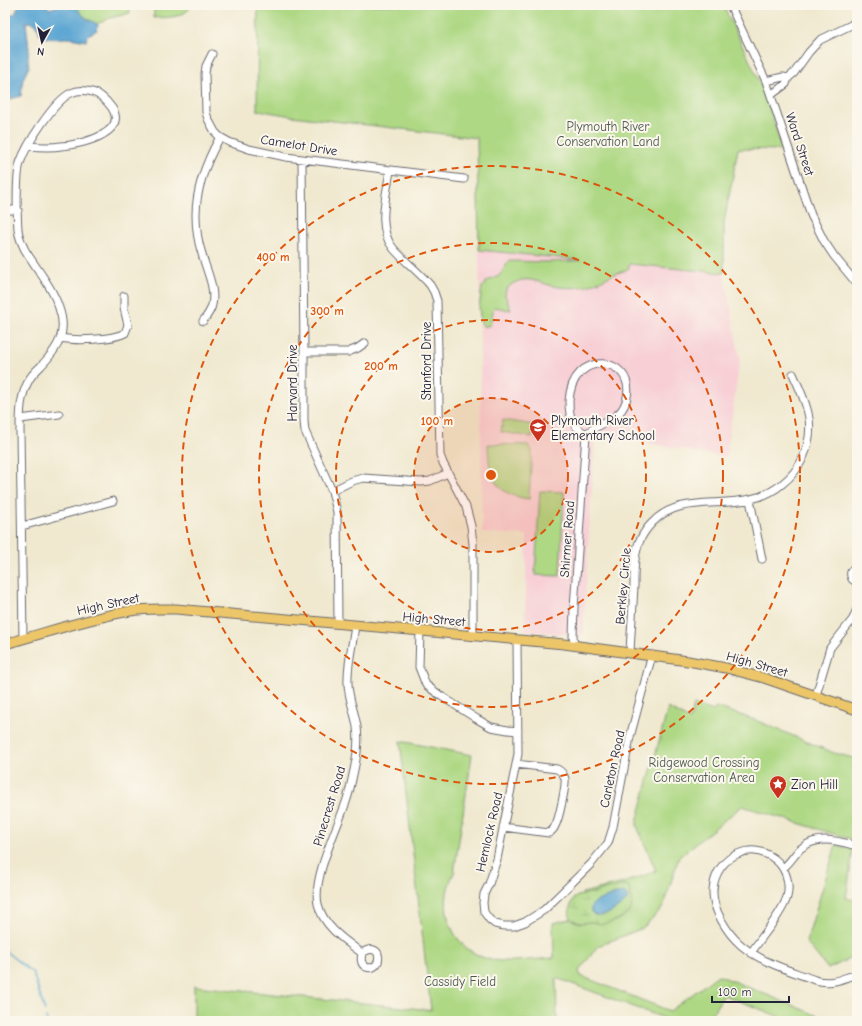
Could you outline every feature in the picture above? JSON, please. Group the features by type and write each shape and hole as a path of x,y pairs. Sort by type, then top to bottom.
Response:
{"main road":[{"name":"High Street","path":"5,644 114,614 149,609 176,609 574,645 652,655 706,664 747,673 857,710"}],"street":[{"name":"Ward Street","path":"730,5 766,81 817,229 831,251 857,284"},
{"path":"771,95 786,84 788,78 794,73 809,52 820,40 851,25 857,20"},
{"name":"Camelot Drive","path":"212,54 206,66 206,112 210,125 220,137 238,146 302,160 464,179"},
{"path":"766,81 783,77 788,78"},
{"path":"23,639 21,401 30,378 55,350 61,338 62,325 60,309 25,250 18,231 19,168 28,146 35,134 59,103 72,92 85,90 97,94 108,102 115,115 115,120 111,129 89,140 61,146 28,146"},
{"path":"203,320 210,313 213,295 199,244 196,224 197,206 200,182 220,137"},
{"name":"Harvard Drive","path":"302,160 304,421 305,431 332,491 336,508 338,525 338,624"},
{"name":"Stanford Drive","path":"390,170 384,213 384,229 386,237 394,248 430,285 437,301 439,447 440,455 448,473 466,507 471,526 473,544 473,636"},
{"path":"5,210 18,210"},
{"path":"61,338 80,339 116,336 125,333 128,325 124,308 124,296"},
{"path":"304,352 348,352 365,343"},
{"path":"599,364 613,366 626,378 628,391 626,401 618,414 586,434 576,428 571,416 570,397 572,384 578,374 586,368 599,364"},
{"name":"Berkley Circle","path":"630,652 635,558 640,540 648,527 658,517 677,507 689,504 750,500 768,494 788,480 795,471 805,452 810,435 809,417 804,397 793,374"},
{"path":"20,419 59,414"},
{"name":"Shirmer Road","path":"574,645 574,608 586,434"},
{"path":"332,491 352,481 363,478 421,482 434,479 448,473"},
{"path":"750,500 762,559"},
{"path":"22,526 113,501"},
{"path":"857,566 853,568 850,573 852,579 857,583"},
{"path":"816,695 830,648 853,619 857,609"},
{"name":"Pinecrest Road","path":"355,626 348,670 348,684 357,728 357,755 347,798 320,878 318,903 323,916 334,931 362,953"},
{"path":"420,631 419,667 426,685 454,705 491,727 518,731"},
{"name":"Hemlock Road","path":"517,640 518,731 516,764 495,866 483,898 484,912 488,919 501,926 510,926 530,920 544,910 577,878"},
{"name":"Carleton Road","path":"577,878 598,856 609,839 630,737 652,655"},
{"path":"503,827 549,833 555,827 558,818 565,784 565,778 562,773 557,769 516,764"},
{"path":"783,868 799,850 810,842 829,840 857,846"},
{"path":"751,953 785,901 788,888 788,882 783,868 772,857 756,851 742,852 732,857 725,862 715,880 713,898 720,917 740,945 751,953 765,961 822,982 835,982 857,974"}],"shaded area":[{"name":"Plymouth River Elementary School","path":"479,250 724,273 740,360 726,457 595,434 583,635 525,631 527,535 482,533"}],"green space":[{"path":"72,5 129,5 130,13 110,18 97,24"},
{"path":"154,5 192,5 189,10 180,15 154,18"},
{"name":"Plymouth River Conservation Land","path":"258,5 723,5 765,93 782,150 738,149 724,222 724,273 629,264 629,268 601,281 575,288 564,288 532,280 520,281 506,289 505,295 511,310 494,307 490,325 484,327 481,323 479,308 482,287 487,281 499,276 509,261 543,262 580,260 479,250 477,138 292,116 257,110"},
{"path":"503,420 534,425 532,437 501,432"},
{"path":"488,444 528,445 532,450 529,499 517,497 508,493 500,488 495,482 490,465"},
{"path":"540,491 564,492 560,576 535,575"},
{"path":"694,705 714,711 716,707 755,720 834,753 857,759 857,841 742,806 679,857 663,907 643,928 598,946 579,971 581,976 670,1011 718,975 821,1017 815,1021 790,1021 724,995 707,1021 672,1021 556,978 557,1021 194,1021 194,986 431,1010 400,741 472,755 454,873 446,900 447,913 457,938 467,948 478,955 492,960 515,961 554,958 553,923 587,915 582,893 623,883 656,871 637,826 637,822 668,708 690,720"},
{"path":"836,845 853,850 846,898 857,901 857,935 853,957 828,969 806,942"},
{"path":"625,885 629,886 632,902 630,911 625,916 605,924 592,922 579,923 571,918 570,908 574,898"}],"water":[{"path":"70,4 76,7 87,19 98,25 97,30 89,35 86,41 69,38 47,38 41,36 35,24 26,22 29,48 29,67 23,79 21,96 11,99 5,103 5,16 15,14 19,5 47,5 49,9"},
{"path":"623,893 627,895 628,899 612,912 602,916 593,914 591,909 595,902"}],"waterway":[{"path":"5,951 33,973 45,1011"}],"place":[{"name":"Plymouth River Elementary School","path":"538,442"},
{"name":"Zion Hill","path":"778,799"}],"park label":[{"name":"Ridgewood Crossing Conservation Area","path":"704,770"},
{"name":"Cassidy Field","path":"460,981"}]}
